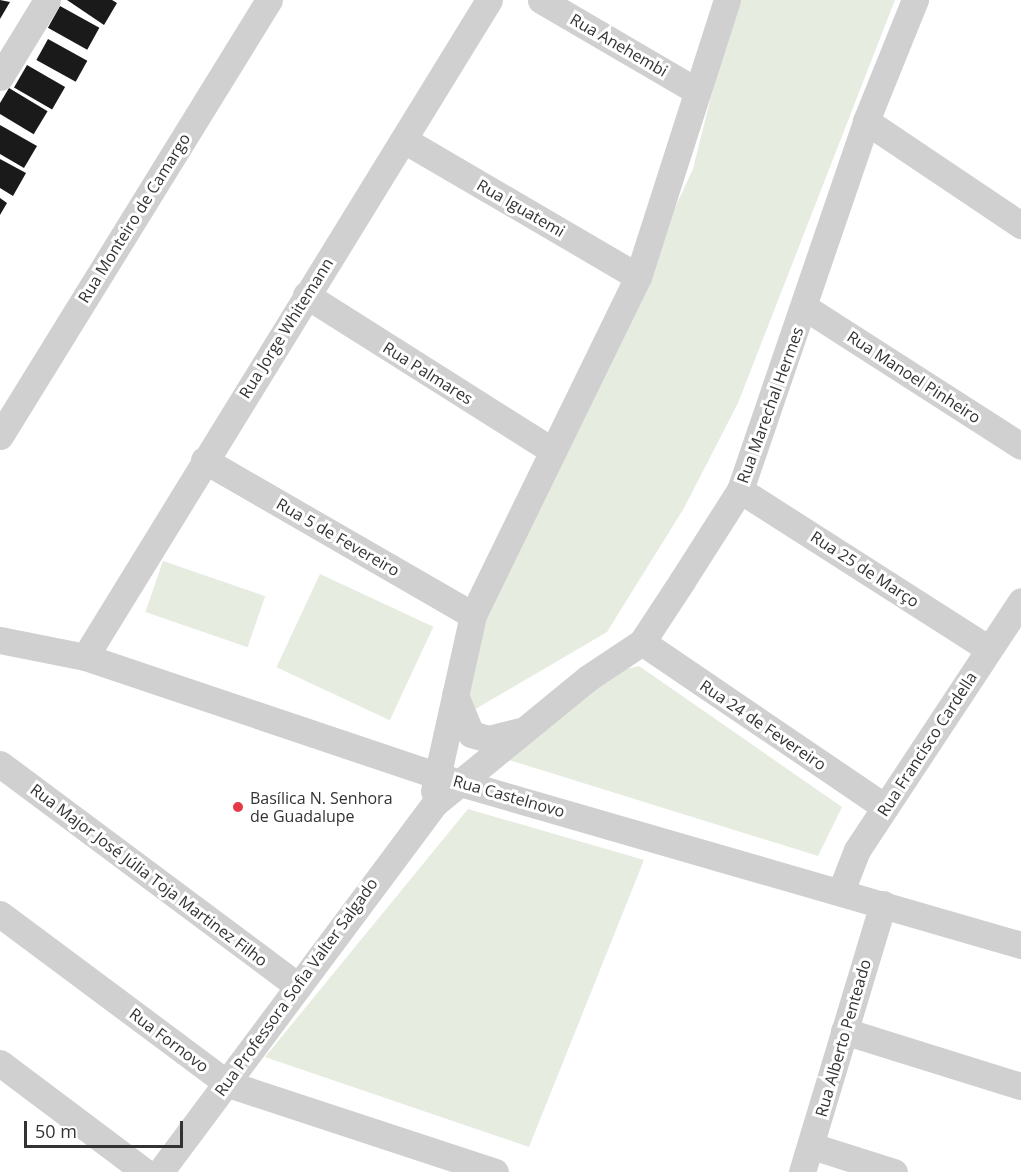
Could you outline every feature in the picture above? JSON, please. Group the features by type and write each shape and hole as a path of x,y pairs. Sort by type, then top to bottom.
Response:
{"street":[{"path":"0,77 47,0"},
{"name":"Rua Monteiro de Camargo","path":"0,436 269,0"},
{"name":"Rua Jorge Whitemann","path":"85,657 204,460 489,0"},
{"name":"Rua Anehembi","path":"541,0 697,91"},
{"path":"446,778 455,696 472,615 551,450 638,277 727,0"},
{"name":"Rua Marechal Hermes","path":"446,778 525,729 642,642 740,490 806,308 866,122 915,0"},
{"path":"866,122 1021,225"},
{"name":"Rua Iguatemi","path":"404,140 638,277"},
{"name":"Rua Palmares","path":"306,295 551,450"},
{"name":"Rua Manoel Pinheiro","path":"806,308 1021,446"},
{"name":"Rua 5 de Fevereiro","path":"204,460 472,615"},
{"name":"Rua 25 de Março","path":"740,490 989,649"},
{"name":"Rua Francisco Cardella","path":"841,891 857,850 1021,601"},
{"name":"Rua Castelnovo","path":"0,640 85,657 446,778 1020,943"},
{"name":"Rua 24 de Fevereiro","path":"642,642 885,807"},
{"path":"455,696 471,734 488,739 525,729"},
{"name":"Rua Major José Júlia Toja Martinez Filho","path":"0,764 298,986"},
{"name":"Rua Professora Sofia Valter Salgado","path":"160,1172 228,1084 434,804 446,778"},
{"name":"Rua Alberto Penteado","path":"802,1172 812,1146 883,904"},
{"name":"Rua Fornovo","path":"0,914 228,1084 495,1172"},
{"path":"844,1031 1021,1086"},
{"path":"0,1064 145,1172"},
{"path":"812,1146 894,1172"}],"shaded area":[{"path":"735,0 895,0 738,403 684,508 607,632 472,711 458,706 466,657 693,169"},
{"path":"163,561 265,596 248,647 145,612"},
{"path":"320,574 433,627 390,720 276,667"},
{"path":"639,666 842,807 818,856 493,755 612,672"},
{"path":"468,809 644,860 529,1147 265,1057"}],"building":[{"path":"0,0 10,2 0,19"},
{"path":"67,0 112,0 117,3 104,25"},
{"path":"60,6 99,28 87,50 48,28"},
{"path":"48,39 87,61 76,82 36,60"},
{"path":"27,65 65,87 52,110 14,88"},
{"path":"9,88 48,111 34,134 0,114 0,103"},
{"path":"0,125 37,146 24,168 0,154"},
{"path":"0,159 26,173 13,196 0,188"},
{"path":"0,198 7,203 0,215"}],"place":[{"name":"Basílica N. Senhora de Guadalupe","path":"238,807"}]}
